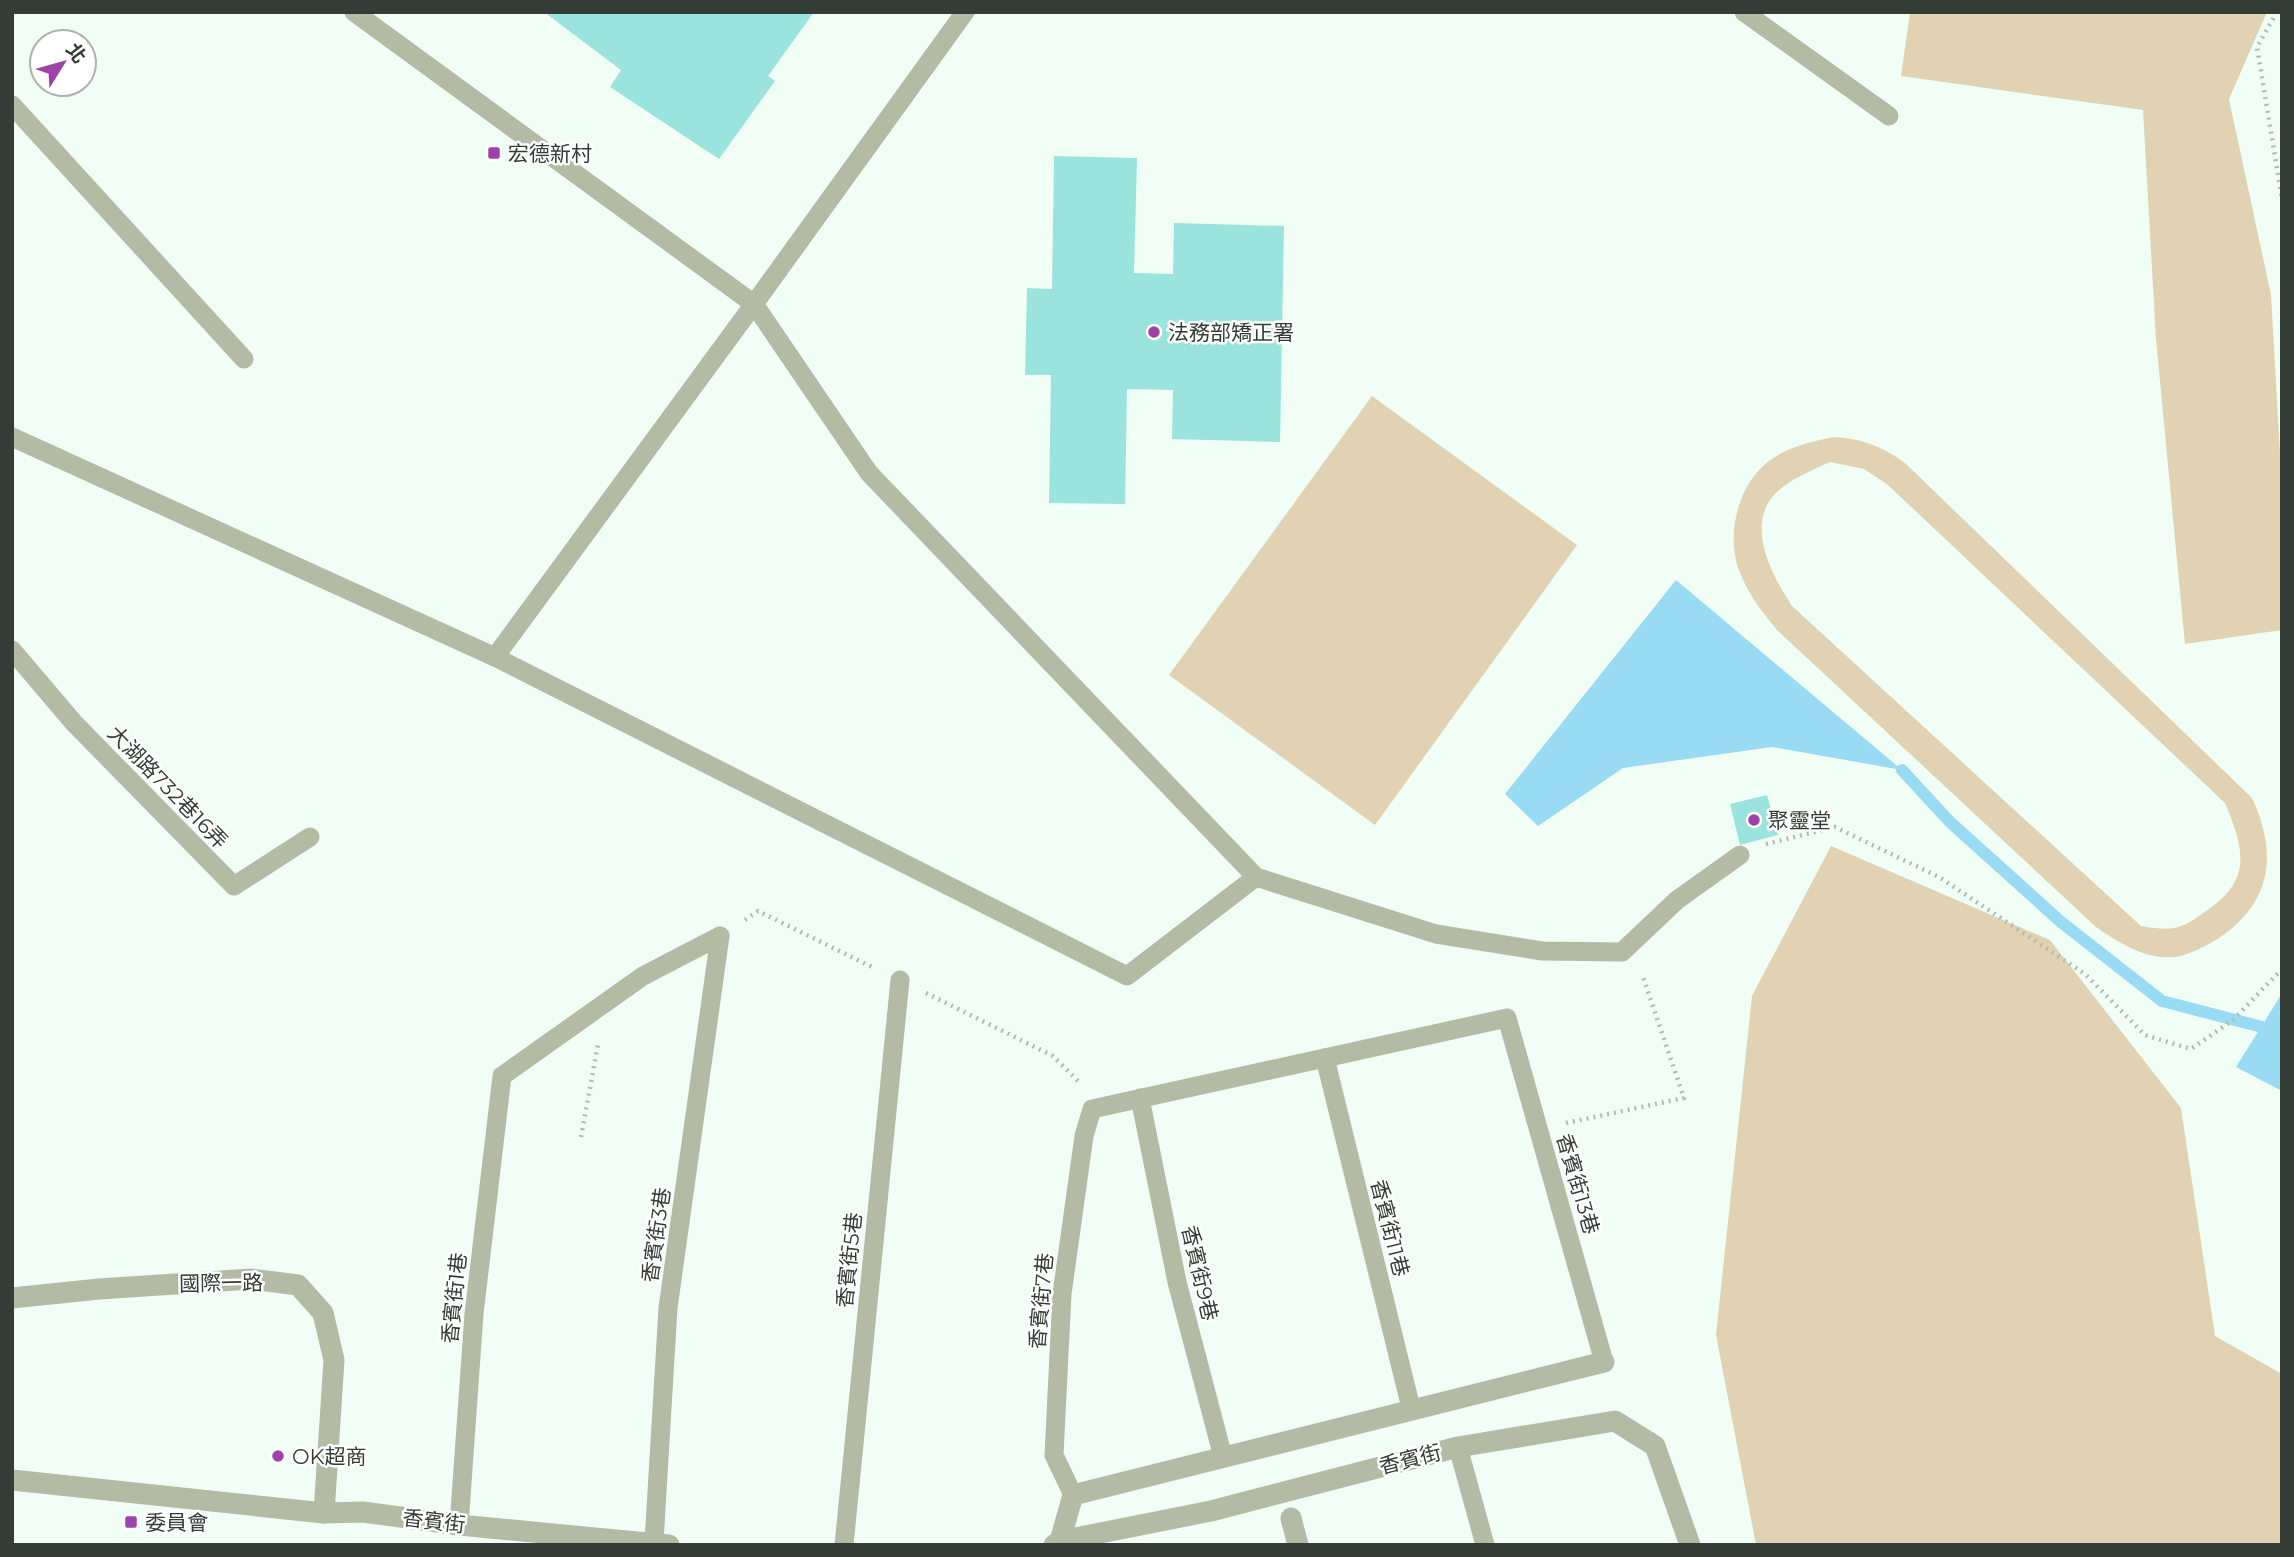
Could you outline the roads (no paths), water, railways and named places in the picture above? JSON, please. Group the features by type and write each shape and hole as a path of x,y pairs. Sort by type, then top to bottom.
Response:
{"street":[{"name":"國際一路","path":"12,1298 251,1279 298,1285 323,1312 334,1360 324,1513"},
{"path":"1073,1495 1410,1408 1604,1362"},
{"name":"香賓街","path":"1057,1543 1223,1508 1458,1447 1615,1421 1655,1446 1690,1545"},
{"path":"12,1480 324,1513"},
{"name":"香賓街","path":"1057,1543 1073,1495"},
{"name":"香賓街","path":"324,1513 363,1512 459,1525 661,1544"},
{"path":"1290,1518 1298,1545"}],"lane":[{"path":"354,12 754,304 869,473 1256,877 1436,934 1542,950 1622,952 1677,900 1740,855"},
{"path":"495,657 965,12"},
{"path":"1744,12 1889,116"},
{"path":"12,105 244,359"},
{"path":"12,437 495,657 1127,976 1256,877"},
{"name":"大湖路732巷16弄","path":"12,650 74,723 234,886 310,837"},
{"name":"香賓街3巷","path":"502,1076 643,976 720,936 668,1308 661,1544"},
{"name":"香賓街5巷","path":"844,1545 900,980"},
{"name":"香賓街13巷","path":"1325,1058 1507,1018 1604,1362"},
{"path":"1140,1098 1325,1058"},
{"name":"香賓街11巷","path":"1325,1058 1410,1408"},
{"name":"香賓街1巷","path":"459,1525 474,1314 502,1076"},
{"name":"香賓街7巷","path":"1073,1495 1055,1455 1061,1308 1084,1136 1092,1109 1140,1098"},
{"name":"香賓街9巷","path":"1140,1098 1177,1282 1223,1457"},
{"path":"1458,1447 1485,1545"}],"water":[{"path":"1676,580 1902,770 1772,747 1623,768 1538,826 1505,794"},
{"path":"2282,995 2282,1091 2236,1067"}],"waterway":[{"path":"1902,770 1950,822 2061,922 2162,1001 2262,1027"}],"place":[{"name":"宏德新村","path":"494,153"},
{"name":"法務部矯正署","path":"1154,332"},
{"name":"聚靈堂","path":"1754,820"},
{"name":"OK超商","path":"278,1456"},
{"name":"委員會","path":"131,1522"}]}
